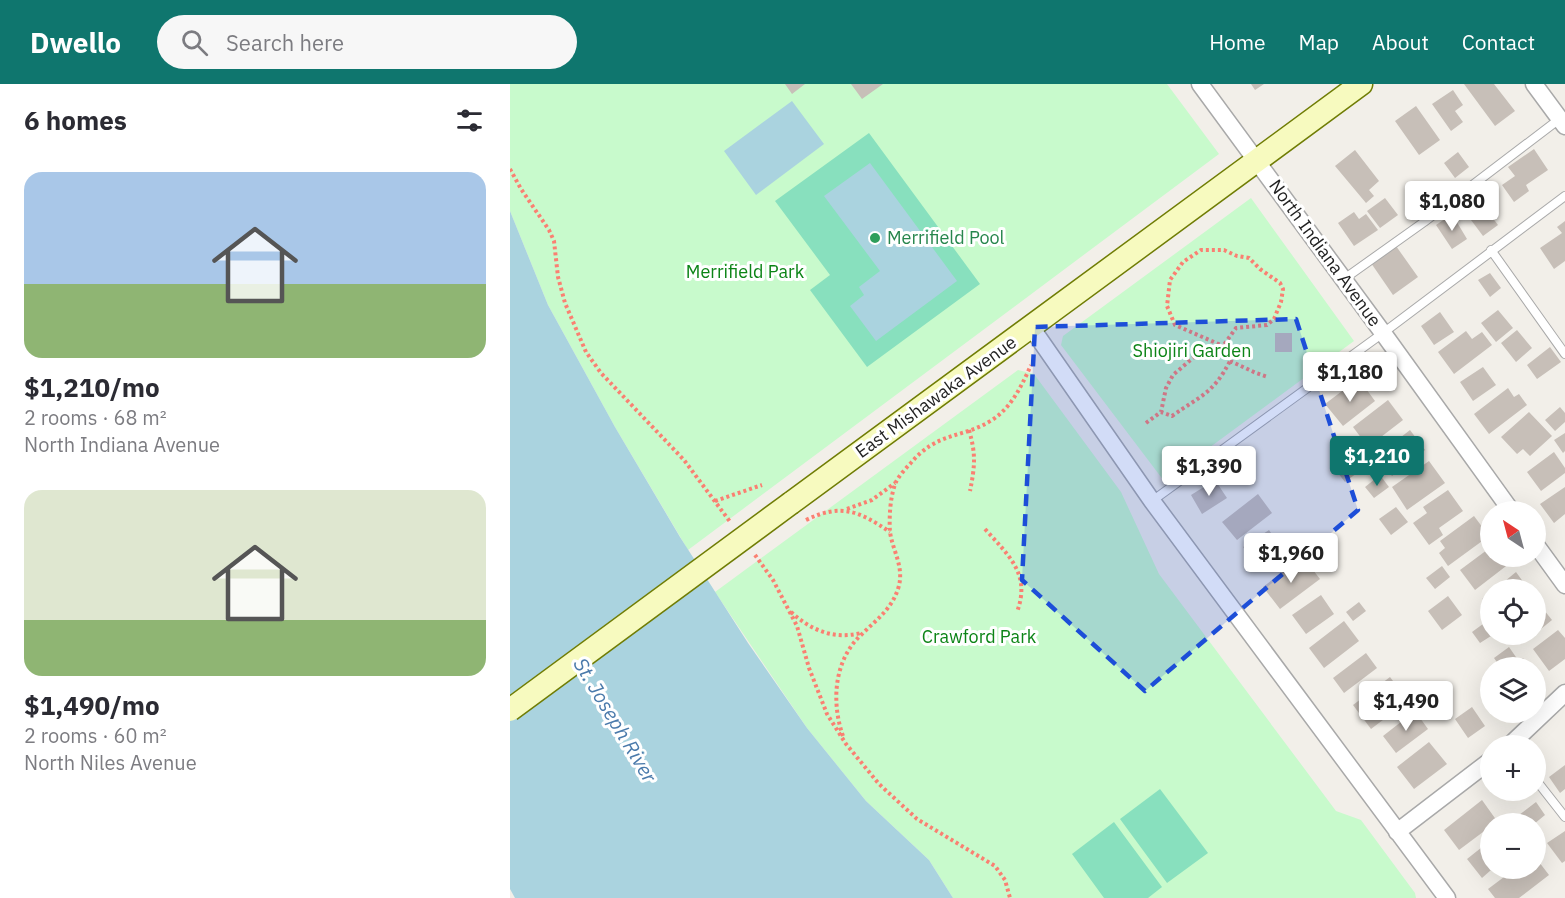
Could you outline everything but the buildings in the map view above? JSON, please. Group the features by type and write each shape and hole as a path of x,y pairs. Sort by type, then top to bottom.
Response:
{"street":[{"name":"North Indiana Avenue","path":"1200,84 1504,501"},
{"name":"East Mishawaka Avenue","path":"510,710 798,512 1031,327 1361,84"},
{"path":"1534,84 1563,120"},
{"path":"1031,327 1152,501 1447,898"},
{"path":"1546,559 1565,585"},
{"path":"1521,735 1565,693"},
{"path":"1397,832 1480,768"}],"lane":[{"path":"1344,279 1563,120"},
{"path":"1152,501 1383,333 1565,196"},
{"path":"1491,250 1565,354"},
{"path":"1546,793 1565,817"}],"path":[{"path":"1146,423 1161,412 1166,388 1173,375 1201,351 1222,346 1236,328 1267,325 1274,319 1281,302 1283,289 1280,283 1249,258 1224,250 1201,250 1183,262 1170,280 1167,306 1175,325 1222,346 1230,361 1268,377"},
{"path":"1161,412 1172,416 1207,394 1221,378 1230,361"},
{"path":"843,510 872,500 896,483 925,448 945,437 993,420 1021,388 1031,365"},
{"path":"969,430 975,450 975,466 970,491"},
{"path":"846,744 835,703 837,682 844,655 892,603 899,586 900,570 890,533 891,506 896,483"},
{"path":"715,501 762,485"},
{"path":"798,512 819,513 836,510 855,512 890,533"},
{"path":"985,529 1013,562 1021,578 1023,589 1017,612"},
{"path":"788,610 813,629 844,636 864,632"}],"highlighted area":[{"path":"1296,319 1358,510 1145,691 1022,580 1035,327"}],"green space":[{"name":"Merrifield Park","path":"510,84 1167,84 1219,154 688,550 615,427 548,305 510,211"},
{"name":"Merrifield Pool","path":"869,133 980,284 867,367 810,290 830,275 775,201"},
{"name":"Shiojiri Garden","path":"1251,198 1354,341 1164,481 1061,345 1063,336"},
{"name":"Crawford Park","path":"1018,370 1034,374 1121,492 1159,574 1336,811 1361,820 1415,893 1416,898 953,898 929,860 866,801 807,728 715,592"},
{"path":"1160,789 1208,853 1167,883 1120,819"},
{"path":"1114,822 1162,887 1148,898 1104,898 1072,854"}],"water":[{"path":"792,101 824,144 756,195 724,151"},
{"path":"870,163 957,281 876,341 850,306 864,295 859,287 880,271 824,196"},
{"name":"St. Joseph River","path":"510,211 548,305 615,427 680,537 748,643 807,728 866,801 929,860 953,898 515,898 510,889"}],"place":[{"name":"Merrifield Pool","path":"875,238"}]}
